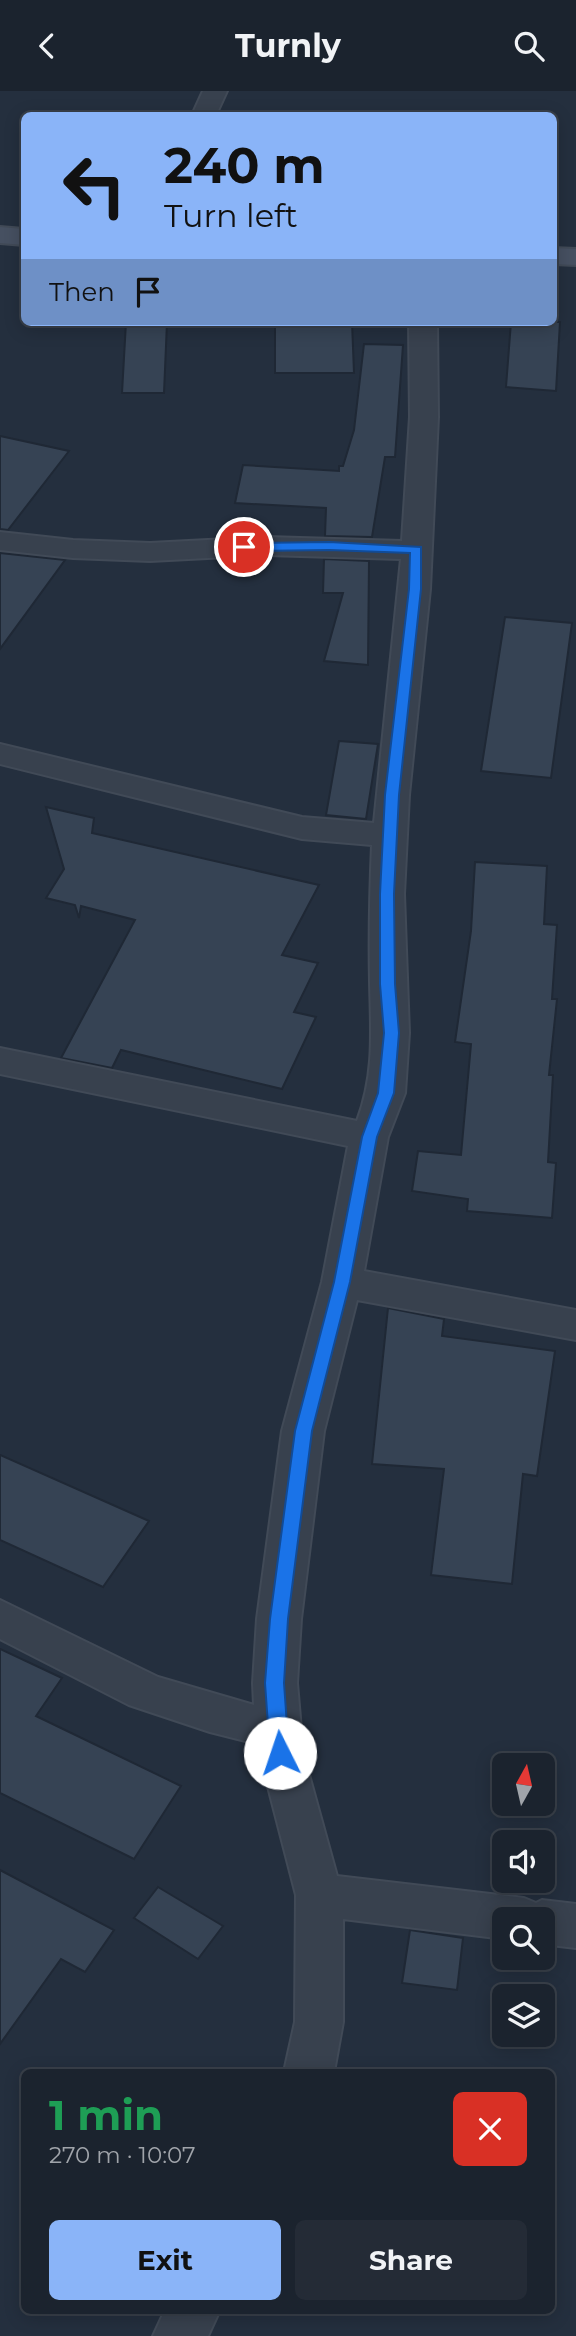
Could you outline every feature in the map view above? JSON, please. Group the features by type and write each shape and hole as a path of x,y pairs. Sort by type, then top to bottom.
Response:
{"street":[{"path":"205,112 215,91"},
{"path":"557,256 576,257"},
{"path":"310,2069 319,2022 319,1895 280,1753 275,1683 279,1619 303,1431 342,1282 369,1137 386,1093 391,1033 387,907 392,795 415,589 424,417 423,326"},
{"path":"0,541 73,549 150,552 267,546 417,550"},
{"path":"0,754 302,828 390,837"},
{"path":"0,1061 369,1137"},
{"path":"342,1282 576,1325"},
{"path":"0,1618 145,1692 209,1713 278,1730"},
{"path":"319,1895 492,1916"},
{"path":"555,1924 576,1926"},
{"path":"180,2336 192,2314"}],"building":[{"path":"557,322 560,322 556,391 506,387 511,326 557,326"},
{"path":"126,326 167,326 164,393 122,393"},
{"path":"275,326 352,326 354,373 275,373"},
{"path":"364,344 403,345 395,457 385,457 372,537 325,536 326,508 235,503 243,465 339,471 354,430"},
{"path":"0,436 69,451 8,530 0,529"},
{"path":"0,553 65,560 0,649"},
{"path":"324,559 369,561 368,665 324,661 343,593 323,593"},
{"path":"505,617 572,623 551,778 481,771"},
{"path":"339,741 378,744 366,819 326,815"},
{"path":"46,807 94,818 92,833 319,885 282,955 318,963 294,1012 316,1017 282,1089 121,1050 112,1068 61,1058 135,920 81,906 79,918 75,905 46,898 64,869"},
{"path":"475,862 547,866 544,924 557,925 552,999 557,999 549,1075 553,1075 548,1162 556,1163 552,1218 467,1211 468,1199 412,1191 418,1151 461,1155 471,1044 455,1042 471,931"},
{"path":"388,1308 444,1319 442,1336 555,1351 537,1476 523,1474 512,1584 431,1575 444,1469 372,1464"},
{"path":"0,1455 149,1521 103,1587 0,1540"},
{"path":"0,1649 62,1678 36,1716 181,1786 134,1859 0,1793"},
{"path":"0,1870 114,1930 85,1972 61,1959 0,2044"},
{"path":"158,1887 223,1926 198,1959 134,1918"},
{"path":"410,1930 463,1938 457,1990 402,1983"}],"route":[{"path":"244,547 329,546 417,550 392,795 387,894 391,1033 386,1093 369,1137 342,1282 303,1431 279,1619 275,1683 280,1753"}]}
